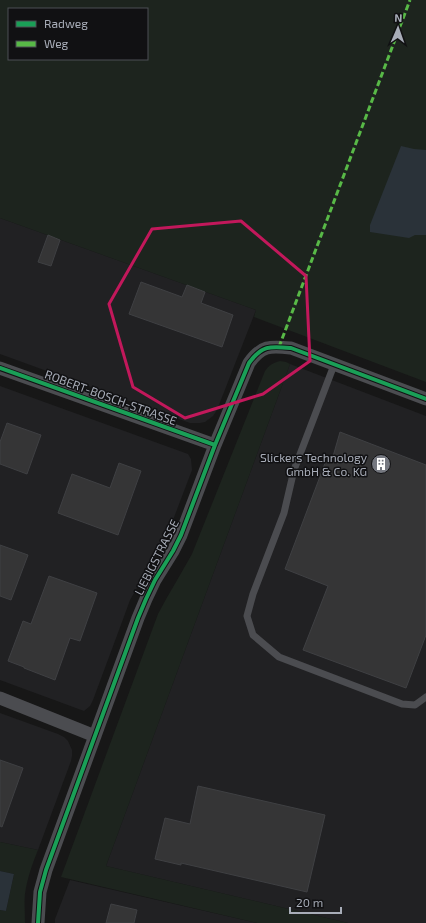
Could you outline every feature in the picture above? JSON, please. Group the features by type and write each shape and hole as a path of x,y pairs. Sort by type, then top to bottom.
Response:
{"street":[{"name":"LIEBIGSTRASSE","path":"38,923 40,892 46,870 146,599 155,580 181,535 215,445 249,363 255,355 270,347 290,348 426,399"},
{"name":"ROBERT-BOSCH-STRASSE","path":"0,368 215,445"},
{"path":"0,698 95,736"}],"lane":[{"path":"334,364 294,470 284,513 253,594 247,616 253,635 279,657 402,704 415,705 426,697"}],"highlighted area":[{"path":"241,221 306,276 310,361 263,394 185,418 133,387 109,304 152,229"}],"shaded area":[{"path":"0,0 426,0 426,382 254,317 256,310 0,218"},
{"path":"401,146 426,150 426,235 415,235 409,238 370,232 370,225"},
{"path":"0,218 256,310 217,410 213,416 205,422 190,423 0,354"},
{"path":"280,361 290,364 106,866 348,923 257,923 61,877 158,614 192,554 265,371 271,364"},
{"path":"290,364 426,416 426,923 348,923 106,866"},
{"path":"0,386 188,454 191,459 192,470 173,520 163,542 130,600 93,700 90,706 84,711 0,680"},
{"path":"0,713 64,737 68,741 72,750 71,761 38,850 0,842"},
{"path":"0,842 38,850 26,888 25,923 0,923 0,910 6,911 14,874 0,871"},
{"path":"0,871 14,874 6,911 0,910"},
{"path":"70,880 257,923 55,923 55,919"}],"building":[{"path":"48,235 60,240 51,266 38,262"},
{"path":"141,282 182,297 187,285 205,292 201,303 233,315 222,347 129,314"},
{"path":"7,423 41,435 27,474 0,464 0,442"},
{"path":"340,432 426,465 426,635 406,688 303,650 328,586 285,569 327,458 332,460"},
{"path":"119,463 141,471 118,535 58,513 72,474 110,488"},
{"path":"0,545 28,555 11,600 0,596"},
{"path":"49,576 97,593 80,641 70,638 55,680 8,661 23,621 31,624"},
{"path":"0,760 23,768 2,827 0,826"},
{"path":"198,786 325,815 307,892 181,863 181,865 155,859 165,818 190,824"},
{"path":"111,904 137,910 134,923 106,923"}],"marked path":[{"path":"279,347 410,0"}],"cycle path":[{"path":"38,923 40,892 46,870 138,618 155,580 181,535 215,445 249,363 258,353 267,348 291,348 426,399"},
{"path":"0,368 215,445"}],"place":[{"name":"Slickers Technology GmbH & Co. KG","path":"381,464"}]}
